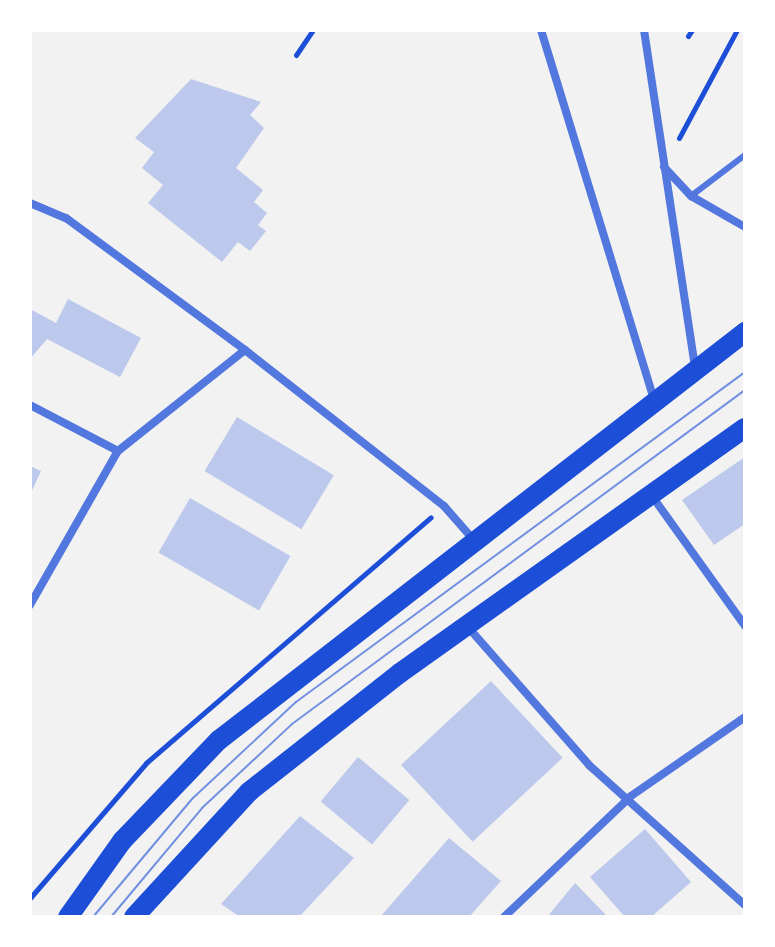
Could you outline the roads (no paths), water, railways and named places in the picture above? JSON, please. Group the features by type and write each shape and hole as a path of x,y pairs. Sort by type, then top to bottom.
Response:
{"main road":[{"path":"68,917 122,841 219,740 472,538 745,332"},
{"path":"134,917 250,791 467,626 745,428"}],"street":[{"path":"541,30 654,400"},
{"path":"644,30 695,369"},
{"path":"664,167 691,196 745,227"},
{"path":"30,203 66,218 245,350 444,506 472,538"},
{"path":"30,605 118,451 245,350"},
{"path":"30,405 118,451"},
{"path":"652,496 745,626"},
{"path":"467,626 590,766 631,796 745,905"},
{"path":"504,917 631,796 745,717"}],"lane":[{"path":"691,196 745,155"}],"tram line":[{"path":"93,917 193,798 296,702 745,372"},
{"path":"111,917 202,808 292,724 745,390"}]}
